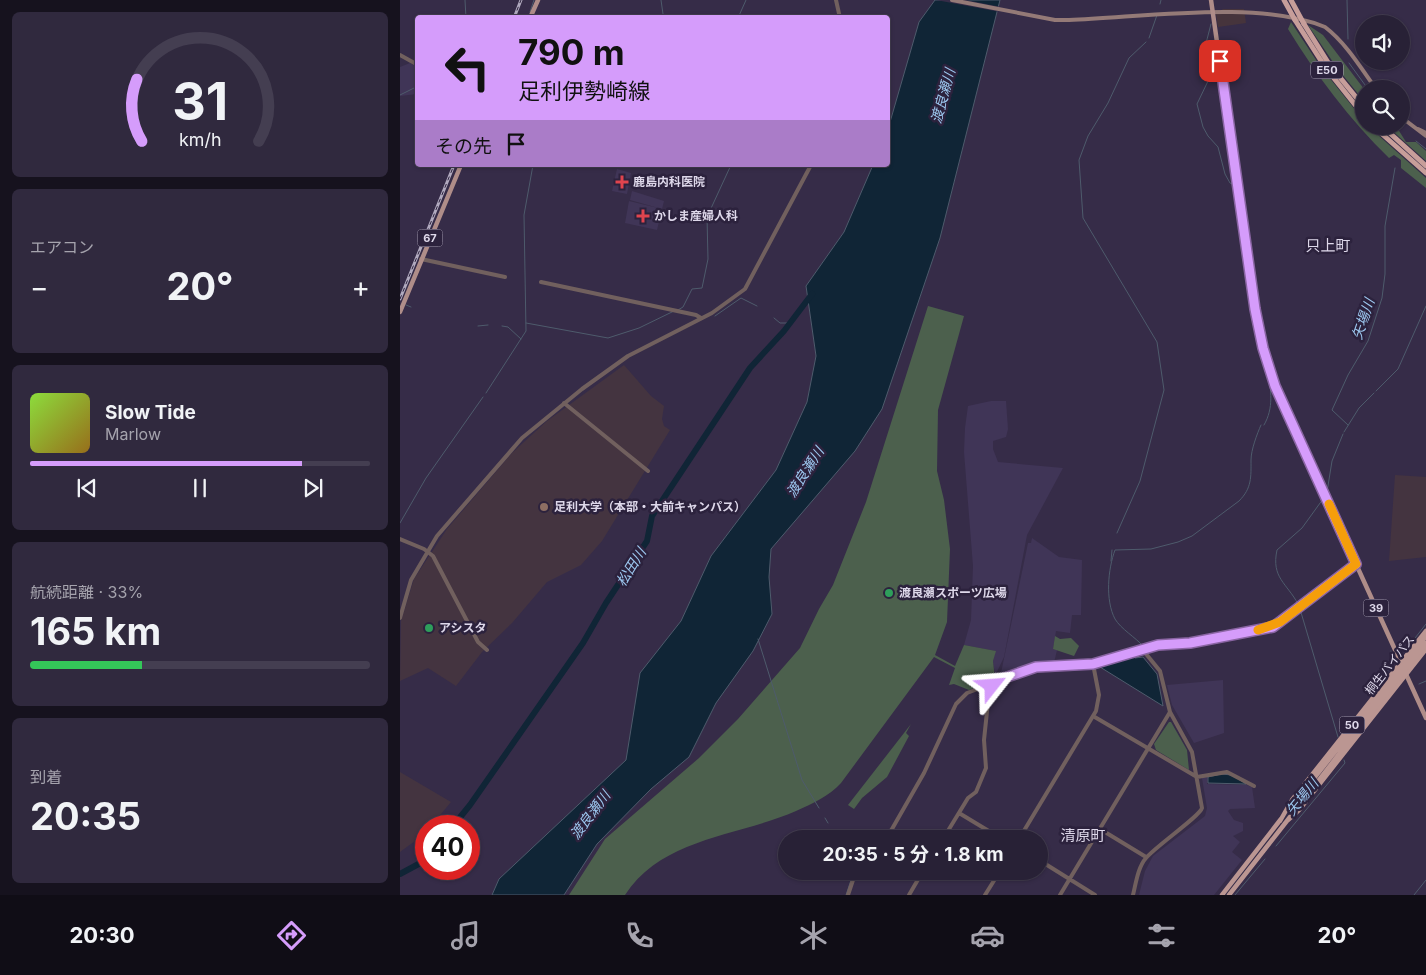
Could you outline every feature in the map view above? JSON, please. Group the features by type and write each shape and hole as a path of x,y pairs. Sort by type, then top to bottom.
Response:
{"highway":[{"name":"E50","path":"1291,0 1329,64 1355,96"},
{"name":"E50","path":"1282,2 1325,67 1355,105"},
{"path":"1384,135 1426,173"},
{"path":"1392,135 1426,166"},
{"name":"50","path":"1280,821 1292,800 1426,630"},
{"name":"桐生バイパス","path":"1229,895 1288,820 1426,636"},
{"name":"桐生バイパス","path":"1222,895 1426,642"},
{"name":"50","path":"1288,820 1300,810 1426,649"}],"main road":[{"path":"531,15 538,0"},
{"path":"952,0 1055,20 1081,20 1174,8"},
{"path":"1205,4 1211,2 1218,3"},
{"name":"39","path":"1211,2 1256,316 1263,348 1275,386 1426,718"},
{"path":"1282,2 1306,14"},
{"path":"1311,17 1335,35 1369,80"},
{"path":"1410,124 1426,135"},
{"name":"67","path":"400,312 461,167"}],"street":[{"path":"836,0 839,15"},
{"path":"400,55 415,63"},
{"path":"400,618 411,580 444,526 504,457 564,403 628,356 718,309 747,286 810,167"},
{"path":"421,259 505,277"},
{"path":"541,282 696,314 701,318"},
{"path":"564,403 648,471"},
{"path":"400,538 428,551 439,565 478,642 487,650"},
{"path":"891,830 924,773 958,701 967,693 1036,667 1093,664 1158,645 1190,643 1273,627 1356,564"},
{"path":"1132,895 1146,857 1174,832 1200,813 1202,808 1192,752 1170,712 1160,671 1142,649"},
{"path":"1024,830 1093,716 1099,701 1093,664"},
{"path":"949,830 968,798 976,792 986,768 984,740 990,683"},
{"path":"1060,895 1170,712"},
{"path":"1093,716 1197,777 1227,772 1254,786"},
{"path":"959,813 987,830"},
{"path":"1100,830 1146,857"},
{"path":"1048,866 1095,895"},
{"path":"848,895 853,880"},
{"path":"910,895 919,880"},
{"path":"985,895 994,880"}],"shaded area":[{"path":"1223,9 1244,9 1246,23 1218,27 1216,14"},
{"path":"410,63 415,66 415,94 400,96 400,67"},
{"name":"鹿島内科医院","path":"617,169 631,173 627,194 612,191"},
{"path":"632,191 664,201 662,209 630,200"},
{"name":"かしま産婦人科","path":"629,201 662,209 657,230 625,223"},
{"name":"足利大学（本部・大前キャンパス）","path":"624,365 651,396 664,406 662,419 664,426 670,430 602,541 581,565 547,582 512,623 482,652 456,686 428,668 400,681 401,621 414,579 447,529 512,453 547,421"},
{"path":"991,401 1006,401 1008,429 1006,437 993,441 993,449 998,462 1063,468 1027,535 1004,657 995,676 993,661 995,651 964,645 971,620 973,566 964,452 965,428 968,406"},
{"path":"1395,475 1426,477 1426,557 1389,561"},
{"path":"1032,538 1059,557 1082,560 1081,615 1072,615 1070,633 1056,631 1053,649 1057,650 1054,663 1030,665 1003,676 1001,673 1028,543 1031,543"},
{"path":"1223,680 1224,733 1194,743 1172,705 1167,685"},
{"path":"400,772 451,802 440,815 415,815 415,841 400,852"},
{"path":"1207,777 1207,784 1247,785 1252,787 1255,808 1230,809 1228,811 1234,820 1243,823 1243,831 1233,836 1240,842 1232,852 1242,860 1214,895 1139,895 1145,871 1153,856 1205,816 1207,808 1202,778"}],"green space":[{"path":"1291,22 1320,66 1355,110 1355,121 1310,64 1288,29"},
{"path":"1308,25 1323,35 1357,80 1355,80 1355,90 1337,68"},
{"path":"1367,135 1378,135 1426,178 1426,188 1401,168 1401,160 1394,155 1389,158"},
{"path":"1397,135 1402,135 1406,142 1416,142 1426,151 1426,161"},
{"name":"渡良瀬スポーツ広場","path":"928,306 964,316 938,410 937,471 944,500 950,549 947,622 935,655 955,666 964,645 996,651 993,661 995,679 969,690 954,684 949,685 955,668 934,657 841,783 826,796 773,820 703,841 680,850 659,861 641,876 625,895 569,895 605,839 699,758 738,719 800,648 833,585 866,502"},
{"path":"1055,636 1060,639 1071,638 1079,646 1074,656 1053,649"},
{"path":"1169,722 1171,722 1187,750 1189,770 1156,750 1154,744"},
{"path":"911,724 906,733 909,736 887,777 862,798 854,809 848,805"}],"water":[{"name":"渡良瀬川","path":"935,0 1000,0 940,238 882,409 855,451 771,549 769,577 772,614 753,651 716,703 689,757 651,789 597,844 564,895 492,895 499,879 626,760 640,673 681,621 711,556 776,470 807,402 816,356 806,286 844,232 872,167 890,167 890,122 919,22"},
{"path":"1133,655 1135,658 1143,657 1157,674 1163,706 1100,667"},
{"path":"1221,774 1232,775 1246,784 1208,783 1208,777"}],"pier":[{"path":"936,0 966,0 1001,7 1000,12"}],"waterway":[{"path":"465,0 466,15"},
{"path":"530,12 534,0"},
{"path":"661,0 663,14"},
{"path":"739,15 746,0"},
{"path":"1160,4 1161,0"},
{"name":"矢場川","path":"1347,0 1348,39"},
{"path":"1149,38 1157,15"},
{"path":"1211,24 1204,51 1209,79 1197,104 1203,127 1218,147 1225,174 1230,183 1235,185"},
{"path":"1117,533 1140,481 1164,390 1157,342 1083,218 1079,160 1088,136 1108,103 1129,58 1146,42"},
{"name":"矢場川","path":"1349,63 1361,80"},
{"path":"400,95 415,88"},
{"path":"1416,141 1426,149"},
{"path":"486,393 526,331 524,215 533,167"},
{"path":"678,310 683,307 692,289 702,288 708,259 707,217 730,167"},
{"name":"矢場川","path":"1348,425 1332,410 1348,375 1368,341 1382,298 1385,274 1385,226 1395,168"},
{"path":"1236,192 1242,230"},
{"name":"松田川","path":"462,815 583,643 606,603 647,541 652,516 750,368 784,331 812,294"},
{"path":"715,316 741,298 757,306"},
{"path":"406,305 411,307"},
{"path":"1376,391 1398,369 1426,306"},
{"path":"526,323 608,338 639,328 674,311"},
{"path":"774,318 780,323 791,323"},
{"path":"478,326 488,325"},
{"path":"502,326 508,327 521,339"},
{"path":"1264,425 1270,406 1271,392 1268,372"},
{"path":"1344,432 1359,408 1374,393"},
{"path":"400,523 426,478 483,397"},
{"path":"1143,646 1124,630 1115,619 1112,611 1109,584 1115,550 1151,549 1178,542 1192,536 1239,501 1249,487 1252,452 1261,425"},
{"name":"矢場川","path":"1327,492 1332,461 1343,434"},
{"name":"矢場川","path":"1298,604 1278,574 1276,567 1277,550 1302,528 1323,499"},
{"path":"1111,561 1112,550"},
{"name":"矢場川","path":"1300,609 1338,737"},
{"path":"1412,642 1426,624"},
{"path":"758,639 802,780 819,808"},
{"path":"1384,676 1394,662 1391,651"},
{"path":"1419,684 1426,681"},
{"name":"矢場川","path":"1276,846 1345,763 1344,760"},
{"path":"825,818 828,823"},
{"name":"矢場川","path":"1235,895 1265,859"},
{"name":"松田川","path":"400,874 415,866"},
{"path":"846,895 851,880"},
{"path":"1414,895 1426,880"}],"railway":[{"path":"515,15 521,0"},
{"path":"400,299 453,167"}],"slow traffic":[{"path":"1258,630 1273,627 1356,564 1329,504"}],"place":[{"name":"鹿島内科医院","path":"622,182"},
{"name":"かしま産婦人科","path":"643,216"},
{"name":"足利大学（本部・大前キャンパス）","path":"544,507"},
{"name":"渡良瀬スポーツ広場","path":"889,593"},
{"name":"アシスタ","path":"429,628"}],"district":[{"name":"只上町","path":"1328,246"},
{"name":"清原町","path":"1083,836"}],"route":[{"path":"992,686 990,683 1036,667 1093,664 1158,645 1190,643 1273,627 1356,564 1275,386 1263,348 1257,323 1220,61"}]}
